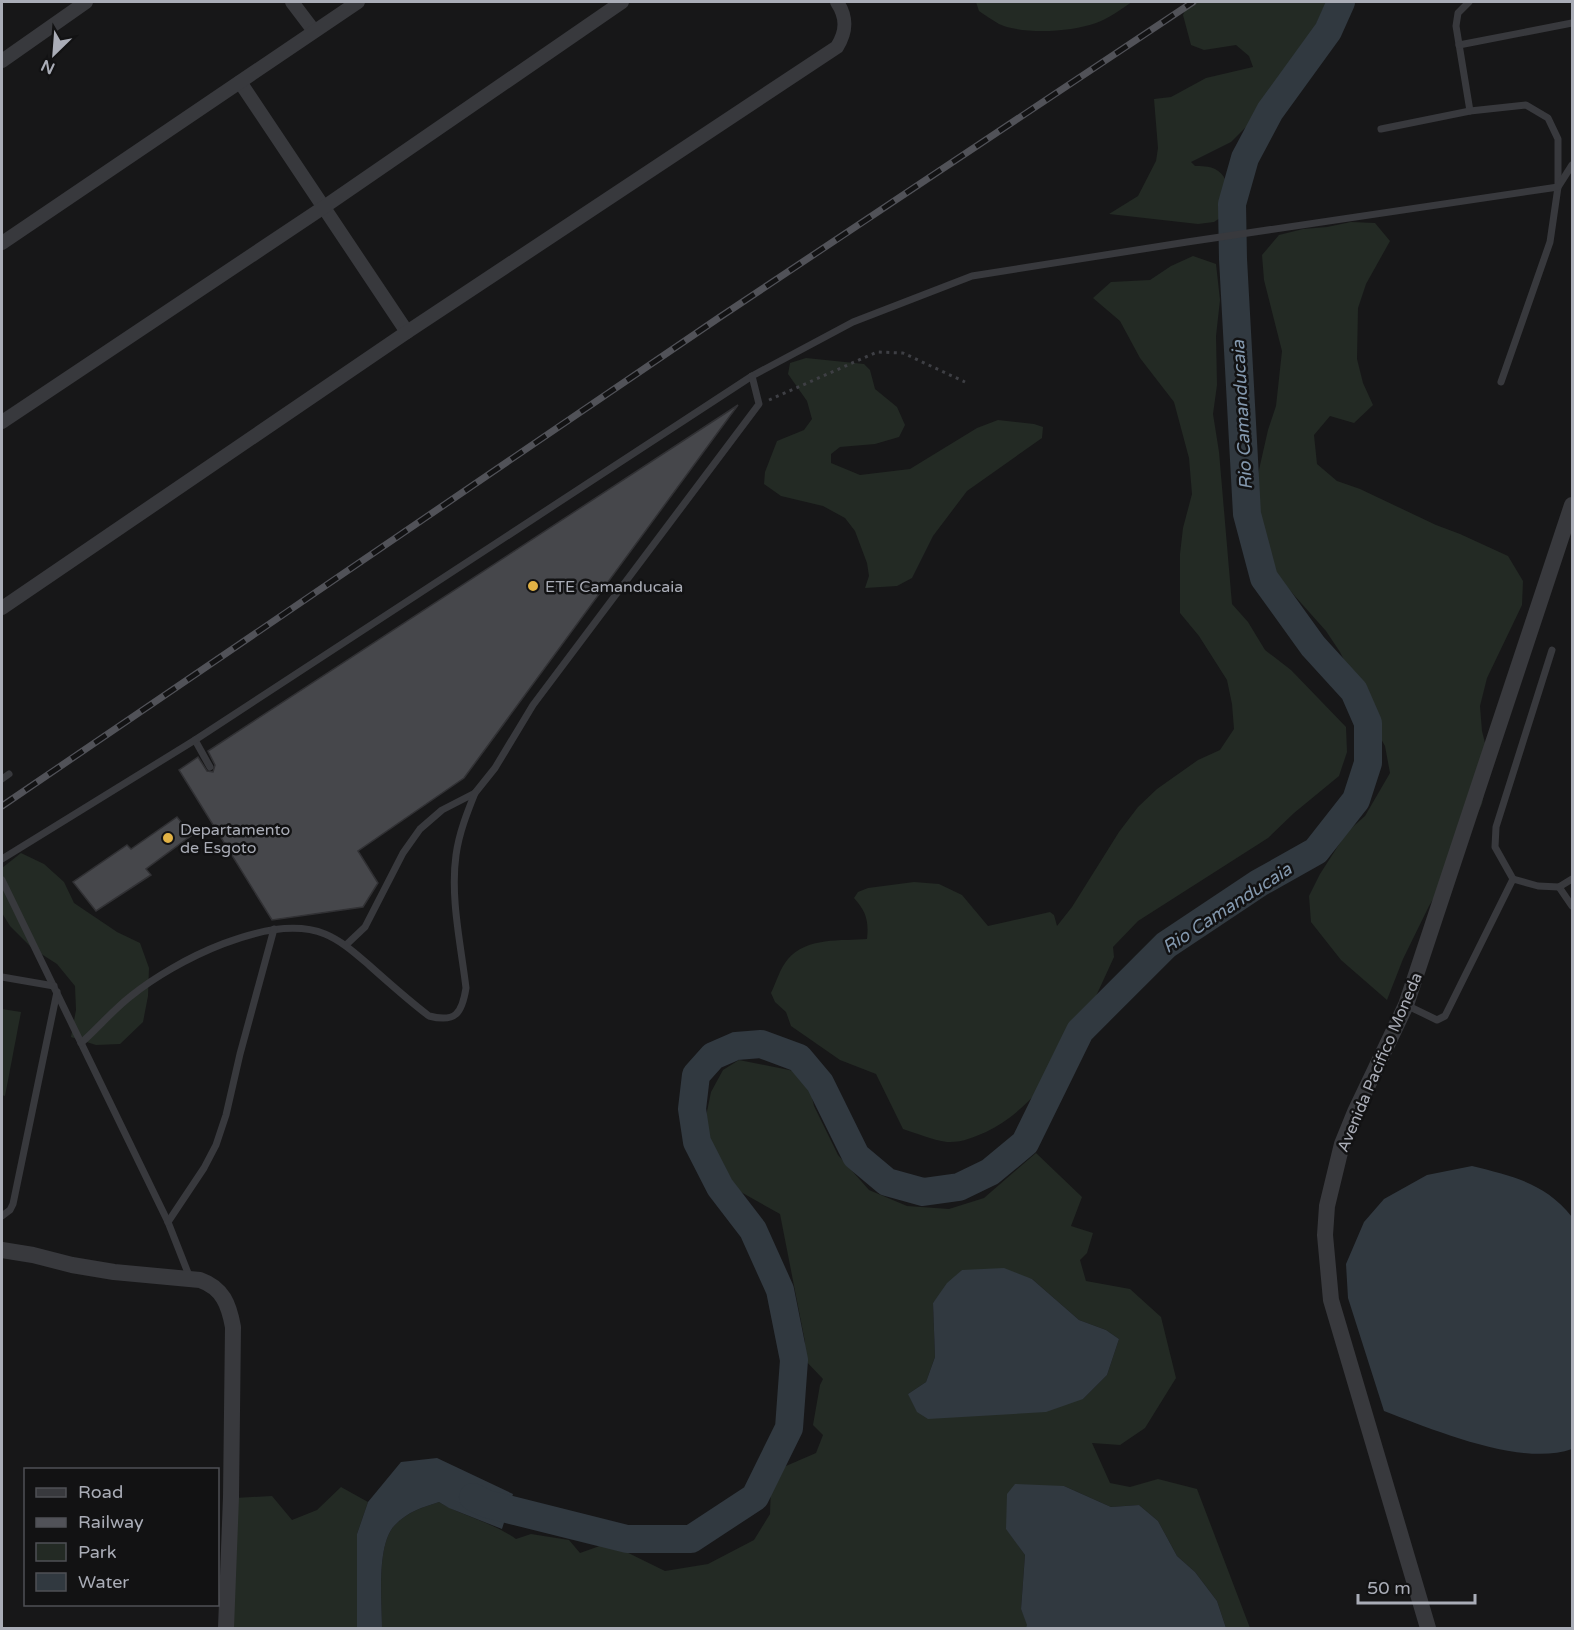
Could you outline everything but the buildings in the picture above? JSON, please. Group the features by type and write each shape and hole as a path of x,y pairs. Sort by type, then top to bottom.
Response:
{"street":[{"path":"2,61 86,2"},
{"path":"292,2 314,31"},
{"path":"2,243 358,2"},
{"path":"2,422 324,207 622,2"},
{"path":"2,608 407,332 837,47 844,36 846,24 837,2"},
{"path":"240,82 407,332"},
{"name":"Avenida Pacifico Moneda","path":"1428,1629 1331,1300 1325,1235 1327,1206 1342,1144 1406,1005 1572,505"},
{"path":"2,1250 114,1272 190,1278 210,1283 219,1290 230,1310 233,1327 231,1497 226,1629"}],"lane":[{"path":"1469,2 1458,13 1456,26 1470,111"},
{"path":"1459,45 1572,23"},
{"path":"1382,129 1470,111 1526,105 1548,118 1558,139 1558,187 1550,242 1501,382"},
{"path":"2,860 195,740 752,376 853,322 972,276 1558,187 1572,165"},
{"path":"81,1043 130,996 165,971 217,946 274,929 300,928 324,933 346,945 429,1016 444,1019 456,1015 464,1003 466,988 455,893 456,856 463,823 475,793 510,747 533,705 759,404 752,376"},
{"path":"1552,650 1496,827 1495,847 1513,879 1538,886 1560,887 1572,879"},
{"path":"195,740 210,767"},
{"path":"2,779 9,774"},
{"path":"346,945 364,927 403,853 420,829 442,810 475,793"},
{"path":"1406,1005 1437,1020 1445,1016 1513,879"},
{"path":"2,880 168,1222 190,1278"},
{"path":"1560,887 1572,906"},
{"path":"168,1222 204,1168 216,1144 226,1115 274,929"},
{"path":"2,977 55,989"},
{"path":"2,1216 10,1210 13,1204 55,989"}],"path":[{"path":"759,404 877,352 903,353 965,382"}],"green space":[{"path":"976,2 1132,2 1110,16 1086,26 1034,31 999,24 979,11"},
{"path":"1189,2 1329,2 1323,9 1306,46 1269,104 1231,142 1191,162 1195,166 1215,169 1224,177 1228,189 1226,214 1214,222 1198,224 1109,214 1138,196 1156,161 1158,148 1154,99 1171,97 1206,78 1253,67 1249,56 1236,45 1204,50 1191,45 1183,15"},
{"path":"1351,222 1375,223 1390,241 1366,284 1358,308 1357,359 1363,383 1373,405 1354,423 1330,416 1314,435 1317,464 1337,481 1360,489 1508,556 1523,581 1522,605 1487,678 1480,706 1482,731 1488,755 1487,778 1482,804 1403,959 1387,1000 1341,960 1311,922 1309,896 1347,832 1365,816 1390,773 1385,746 1340,652 1326,631 1277,576 1267,554 1255,507 1256,483 1276,406 1282,351 1264,280 1262,255 1279,235"},
{"path":"1193,256 1216,264 1220,300 1216,336 1217,385 1213,414 1219,452 1232,604 1248,622 1265,650 1291,670 1346,727 1347,752 1339,776 1268,838 1138,921 1113,947 1114,957 1078,1032 1048,1079 1030,1100 1009,1118 972,1138 952,1142 930,1138 903,1129 876,1074 840,1060 791,1026 786,1012 775,1002 771,993 785,963 804,947 825,942 867,939 866,917 854,898 858,892 868,888 914,882 939,884 962,895 988,926 1050,912 1054,915 1057,926 1138,807 1157,789 1198,760 1220,750 1234,729 1227,680 1199,636 1180,613 1180,554 1183,528 1192,494 1189,458 1174,402 1140,358 1120,321 1093,298 1111,282 1150,280 1171,266"},
{"path":"806,358 864,364 870,370 875,389 897,407 905,425 899,437 875,444 840,447 831,454 831,463 860,475 910,469 977,428 998,420 1043,427 1042,438 967,491 933,536 912,578 897,586 865,588 869,576 867,563 855,531 845,518 823,506 781,496 764,484 765,472 777,441 804,430 812,419 807,401 788,374 790,363"},
{"path":"21,853 44,864 64,882 74,903 117,932 140,943 149,968 148,996 143,1022 120,1044 96,1045 71,1037 76,1010 75,986 57,964 32,948 10,926 2,913 2,868"},
{"path":"2,1009 21,1012 5,1096 2,1095"},
{"path":"739,1060 794,1071 809,1084 814,1106 838,1155 869,1190 907,1206 949,1209 984,1198 1036,1153 1082,1197 1071,1226 1093,1233 1087,1253 1080,1260 1086,1281 1130,1289 1161,1317 1176,1378 1145,1428 1120,1445 1092,1443 1110,1483 1130,1487 1158,1479 1197,1489 1250,1628 1226,1628 1217,1601 1195,1572 1177,1556 1158,1521 1139,1505 1111,1507 1064,1486 1006,1528 1025,1555 1021,1609 1028,1625 1026,1628 382,1628 381,1574 385,1545 395,1525 410,1513 421,1508 439,1502 516,1539 531,1534 569,1540 580,1553 608,1543 665,1571 708,1564 754,1540 770,1514 771,1484 779,1469 816,1453 823,1435 813,1425 823,1379 803,1358 805,1342 780,1214 723,1182 713,1159 704,1126 711,1092 723,1070","holes":["962,1270 980,1270 1032,1279 1079,1320 1106,1330 1119,1339 1107,1375 1083,1399 908,1394 926,1382 935,1357 933,1303"]},
{"path":"341,1487 368,1502 357,1534 357,1628 231,1628 235,1498 272,1496 292,1520 317,1510"}],"water":[{"path":"1472,1166 1527,1182 1551,1196 1572,1217 1572,1449 1551,1453 1503,1450 1452,1436 1384,1411 1348,1298 1346,1264 1364,1222 1384,1199 1427,1175"},
{"path":"1004,1268 1032,1279 1079,1320 1106,1330 1119,1339 1107,1375 1083,1399 1046,1412 928,1419 917,1412 908,1394 926,1382 935,1357 933,1303 947,1283 962,1270"},
{"path":"437,1458 513,1494 502,1529 439,1502 410,1513 395,1525 385,1545 381,1574 382,1628 357,1628 357,1534 368,1502 401,1462"},
{"path":"1015,1484 1064,1486 1111,1507 1139,1505 1158,1521 1177,1556 1195,1572 1217,1601 1226,1628 1026,1628 1021,1609 1025,1555 1006,1529 1007,1494"}],"waterway":[{"name":"Rio Camanducaia","path":"473,1497 487,1504 627,1539 691,1539 755,1497 789,1428 794,1360 780,1290 753,1230 720,1187 697,1142 692,1109 696,1075 713,1056 736,1046 761,1044 799,1058 820,1083 856,1156 887,1182 923,1192 959,1187 990,1172 1025,1143 1080,1031 1166,945 1259,883 1316,851 1356,800 1368,763 1368,723 1354,691 1313,646 1264,578 1247,514 1233,259 1232,204 1245,158 1270,111 1328,31 1341,2"}],"railway":[{"path":"2,806 720,317 1193,2"}],"place":[{"name":"ETE Camanducaia","path":"533,586"},
{"name":"Departamento de Esgoto","path":"168,838"}]}
